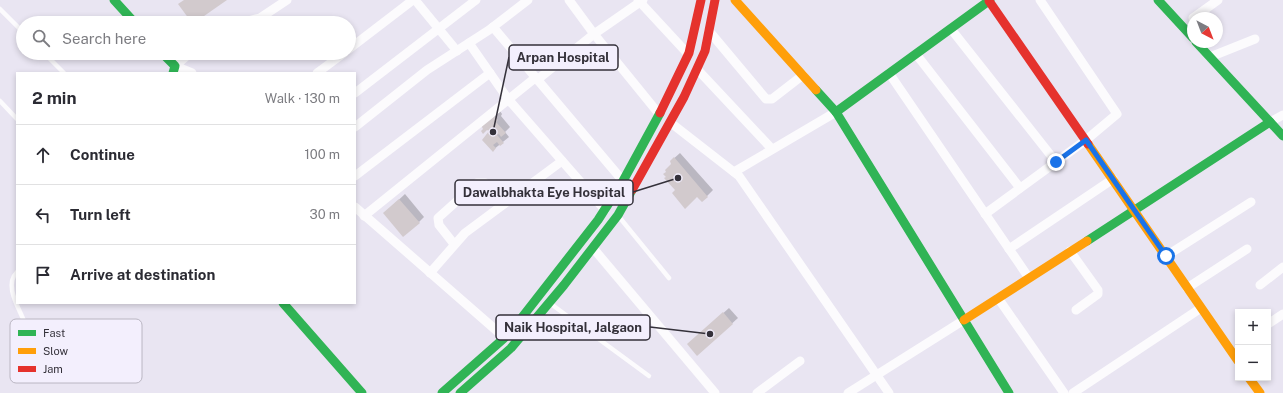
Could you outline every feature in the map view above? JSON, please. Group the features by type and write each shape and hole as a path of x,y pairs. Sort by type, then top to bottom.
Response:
{"street":[{"path":"114,0 129,16"},
{"path":"263,16 287,0"},
{"path":"356,44 414,0 457,51"},
{"path":"356,92 439,30 476,0"},
{"path":"356,125 428,70 493,27 528,0"},
{"path":"569,0 594,34 659,114"},
{"path":"442,393 505,338 605,210 623,181 659,114 688,54 701,0"},
{"path":"460,393 511,348 549,303 618,215 671,123 697,69 705,51 715,0"},
{"path":"736,0 836,112 1008,393"},
{"path":"734,172 836,112 990,0 1235,357"},
{"path":"985,214 1086,140 1116,116 1117,111 1040,0"},
{"path":"1158,0 1187,31"},
{"path":"1201,12 1218,0"},
{"path":"364,216 508,99 640,1 688,54"},
{"path":"1182,26 1187,22"},
{"path":"493,27 623,181"},
{"path":"951,29 1056,162"},
{"path":"709,31 766,99 772,99 803,75"},
{"path":"1210,57 1255,39"},
{"path":"469,43 508,99 605,210"},
{"path":"1202,48 1283,136"},
{"path":"916,54 1020,188"},
{"path":"167,60 174,70 186,72"},
{"path":"174,70 183,60"},
{"path":"318,72 335,60"},
{"path":"697,69 772,150"},
{"path":"356,175 490,73"},
{"path":"889,73 1029,278"},
{"path":"848,393 1283,115"},
{"path":"671,123 739,176 889,393"},
{"path":"430,273 465,233 562,161"},
{"path":"1009,249 1113,179"},
{"path":"454,244 439,225 438,218 477,183 483,182 504,204"},
{"path":"1166,256 1251,202"},
{"path":"356,208 505,338"},
{"path":"592,248 715,393"},
{"path":"1187,288 1247,249"},
{"path":"1070,251 1098,290 1098,294 1095,297 1076,310"},
{"path":"1260,285 1283,267"},
{"path":"998,298 1064,393"},
{"path":"284,304 299,315 366,390"},
{"path":"295,304 299,315"},
{"path":"1073,393 1201,308"},
{"path":"1271,322 1283,314"},
{"path":"1230,350 1237,345"},
{"path":"757,393 800,361"},
{"path":"1251,381 1260,393"}],"lane":[{"path":"0,9 16,25"},
{"path":"51,60 63,72"},
{"path":"0,101 16,118"},
{"path":"618,215 669,278"},
{"path":"16,273 11,279 11,286 16,299"},
{"path":"549,303 648,376"},
{"path":"18,304 23,319"}],"building":[{"path":"184,0 227,0 204,16 187,16 178,4"},
{"path":"494,116 498,120 496,122 506,133 501,137 499,134 497,135 504,143 500,146 497,142 493,145 496,148 493,152 482,140 489,131 487,130 483,134 481,131 483,129 481,125"},
{"path":"674,157 708,197 702,202 697,197 685,209 672,193 675,190 664,178 666,177 663,174 666,172 665,170 671,164 670,161"},
{"path":"399,199 420,223 403,237 383,213"},
{"path":"723,312 733,324 697,356 687,344"}],"traffic: fast":[{"path":"114,0 129,16"},
{"path":"836,112 990,0"},
{"path":"1158,0 1187,31"},
{"path":"1202,48 1283,136"},
{"path":"169,60 175,66 173,72"},
{"path":"816,90 836,112 1009,393"},
{"path":"442,393 509,334 598,220 623,181 660,113"},
{"path":"1087,241 1270,122"},
{"path":"460,393 511,348 564,285 618,215 632,190"},
{"path":"284,304 362,393"}],"traffic: slow":[{"path":"735,0 816,90"},
{"path":"1088,144 1235,357"},
{"path":"964,320 1087,241"},
{"path":"1251,381 1260,393"}],"traffic: jam":[{"path":"660,113 689,53 701,0"},
{"path":"632,190 684,97 705,51 715,0"},
{"path":"989,1 1088,144"}],"place":[{"name":"Arpan Hospital","path":"493,132"},
{"name":"Dawalbhakta Eye Hospital","path":"678,178"},
{"name":"Naik Hospital, Jalgaon","path":"710,334"}],"route":[{"path":"1056,162 1086,140 1166,256"}]}
